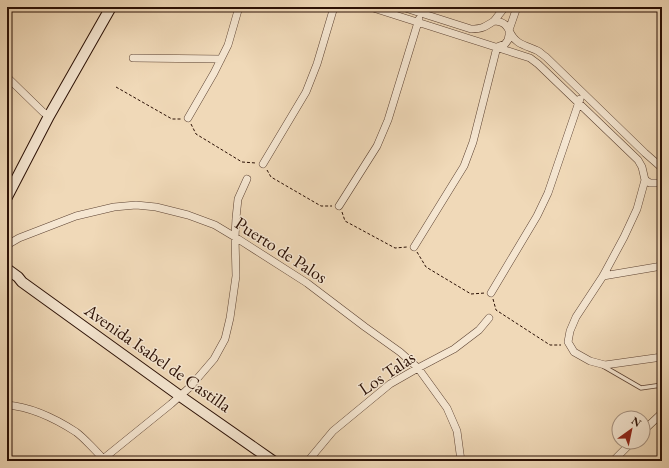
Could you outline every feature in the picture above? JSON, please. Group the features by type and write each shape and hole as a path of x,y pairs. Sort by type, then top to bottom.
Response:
{"street":[{"path":"7,197 49,116 111,7"},
{"path":"188,118 228,45 239,7"},
{"path":"263,164 306,92 317,64 334,7"},
{"path":"370,7 530,58 638,160 643,170 645,180 637,208 624,237 602,276 576,317 570,331 568,342 574,352 590,362 605,365 662,357"},
{"path":"402,7 471,29 483,28 494,21 505,7"},
{"path":"497,47 505,44 508,40 509,30 516,7"},
{"path":"339,206 377,146 388,120 420,13"},
{"path":"494,21 501,21 505,24 517,42 538,51 546,57 662,169"},
{"path":"483,28 480,38 484,43"},
{"path":"414,247 464,166 473,142 497,47"},
{"path":"134,58 221,59"},
{"path":"7,77 49,116"},
{"path":"491,292 537,216 548,193 583,93"},
{"path":"643,170 650,162 655,162"},
{"path":"7,405 41,413 77,433 104,460 190,387 214,360 225,339 230,318 236,276 235,236 238,199 246,179"},
{"path":"645,180 650,183 661,181"},
{"name":"Puerto de Palos","path":"8,244 19,238 76,216 114,207 136,205 156,207 188,215 215,225 235,236 307,283 400,352 418,368 447,408 457,432 461,461"},
{"path":"602,276 662,266"},
{"path":"7,269 22,282"},
{"path":"7,274 22,282"},
{"name":"Avenida Isabel de Castilla","path":"22,282 273,461"},
{"name":"Los Talas","path":"308,461 333,431 390,384 454,349 479,330 489,318"},
{"path":"651,423 662,413"},
{"path":"613,461 624,450"}],"lane":[{"path":"598,363 641,388 662,385"}],"path":[{"path":"116,87 172,119 188,118 196,134 242,162 263,164 271,177 321,206 339,206 345,221 395,248 414,247 426,267 471,294 491,292 496,310 550,345 569,345"}]}
